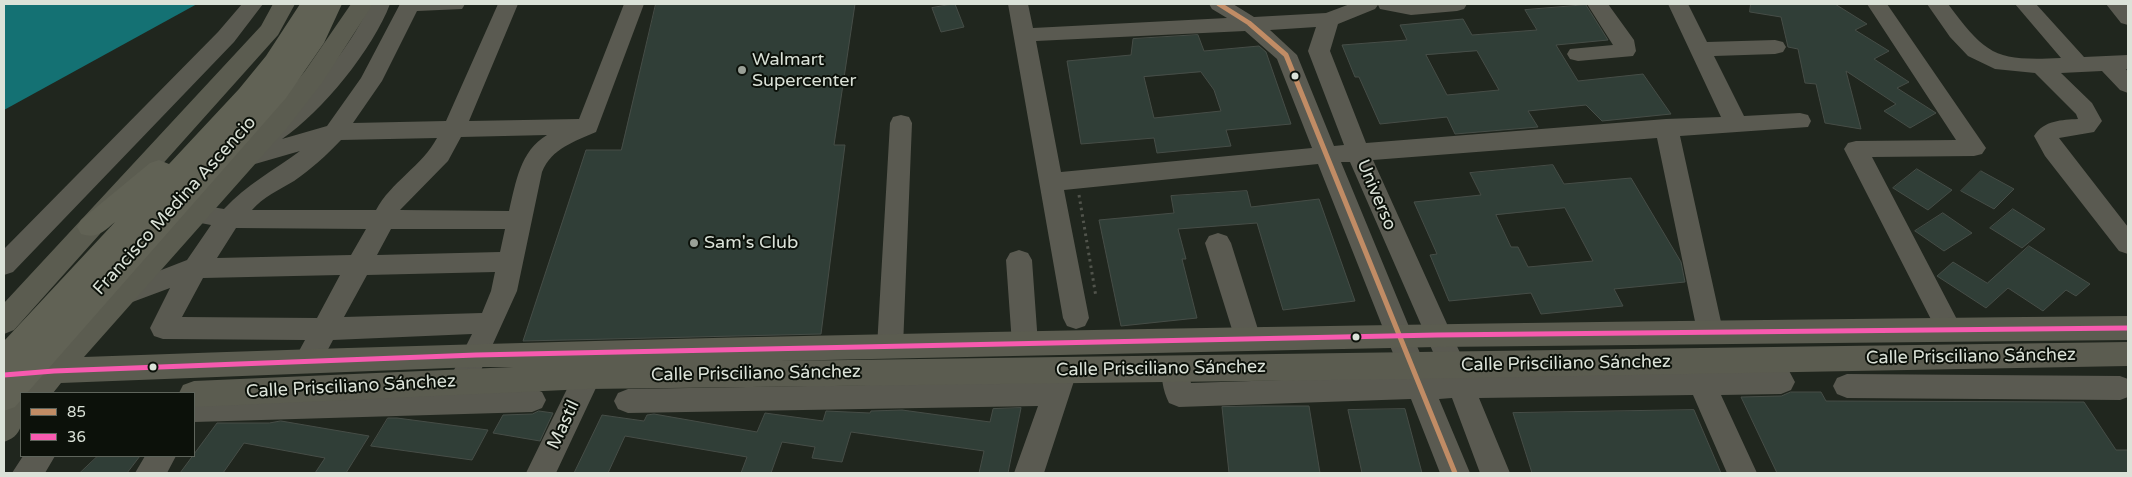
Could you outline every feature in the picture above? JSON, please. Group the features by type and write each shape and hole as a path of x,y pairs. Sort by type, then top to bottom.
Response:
{"highway":[{"name":"Francisco Medina Ascencio","path":"24,379 274,62 311,4"},
{"name":"Francisco Medina Ascencio","path":"4,398 24,379 277,92 312,43 331,4"},
{"path":"218,187 277,92"},
{"path":"91,227 248,95"}],"main road":[{"path":"4,322 270,30 284,4"},
{"name":"Francisco Medina Ascencio","path":"24,379 119,297 218,187 255,150 303,93 362,4"},
{"name":"Calle Prisciliano Sánchez","path":"198,403 462,382 593,364 890,347 1437,335 2128,328"},
{"name":"Calle Prisciliano Sánchez","path":"4,403 24,379 307,362 476,355 593,364 1060,382 1175,369 1418,377 1693,376 1769,360 2114,355"},
{"path":"4,428 20,408"}],"street":[{"path":"4,266 226,37 253,4"},
{"path":"255,150 286,127 321,92 361,38 380,4"},
{"path":"455,4 408,4 371,81 335,132 320,148 286,174 250,196 229,219 195,268 163,328 324,329 492,323"},
{"path":"307,362 392,203 440,156 468,101 508,4"},
{"path":"462,382 492,323 504,291 530,172 536,155 548,144 588,126 634,4"},
{"path":"1018,4 1076,318"},
{"name":"Universo","path":"1219,4 1249,22 1286,55 1418,377 1455,473"},
{"path":"1024,35 1249,22 1329,20 1368,4"},
{"path":"1387,4 1411,8 1458,4"},
{"path":"1578,54 1625,51 1623,40 1597,4"},
{"path":"1678,4 1736,124"},
{"path":"1877,4 1974,148 1856,150 1950,329"},
{"path":"1936,4 1969,45 1984,57 2007,64 2041,66 2118,62 2128,86"},
{"path":"2025,4 2078,64"},
{"path":"2116,4 2128,18"},
{"path":"1286,55 1319,51 1329,20"},
{"path":"188,76 209,72 223,58 270,30"},
{"path":"1700,49 1775,48"},
{"name":"Universo","path":"1319,51 1358,152 1437,335 1457,376 1496,473"},
{"path":"2041,66 2084,109 2091,121 2086,126 2056,129 2046,136 2053,150 2128,244"},
{"path":"1052,182 1358,152 1666,127 1800,120"},
{"path":"890,347 901,123"},
{"path":"255,150 335,132 588,126"},
{"path":"1666,127 1710,331"},
{"path":"194,213 229,219 520,220"},
{"path":"1218,243 1248,339"},
{"path":"1018,260 1025,344"},
{"path":"119,297 195,268 510,262"},
{"path":"1846,386 2124,394 2114,355"},
{"name":"Mastil","path":"541,473 593,364"},
{"path":"1693,376 1742,473"},
{"path":"628,401 1060,382 1029,473"},
{"path":"198,403 532,400"},
{"path":"27,473 40,457"},
{"path":"150,473 161,457"}],"path":[{"path":"1076,179 1097,304"}],"water":[{"path":"4,4 197,4 4,110"}],"building":[{"name":"Sam's Club","path":"656,4 855,4 834,145 845,145 821,334 523,341 586,150 621,150"},
{"path":"955,4 964,27 941,32 932,8"},
{"path":"1751,4 1835,4 1867,24 1855,30 1889,51 1874,59 1909,82 1897,88 1936,113 1910,128 1884,111 1896,104 1846,71 1861,129 1825,123 1816,84 1805,83 1798,49 1788,47 1781,17 1750,12"},
{"path":"1586,5 1608,40 1556,45 1578,81 1643,74 1671,114 1602,121 1586,105 1528,111 1538,127 1455,134 1447,117 1380,124 1359,77 1355,77 1342,45 1407,40 1400,25 1463,19 1472,35 1537,30 1525,10","holes":["1477,51 1499,90 1447,95 1426,55"]},
{"path":"1198,35 1204,51 1259,46 1266,52 1291,124 1226,130 1231,146 1157,153 1154,138 1081,144 1067,61 1131,55 1133,39","holes":["1201,72 1214,90 1221,111 1154,118 1144,77"]},
{"path":"1553,165 1564,184 1631,178 1681,262 1685,282 1614,289 1623,306 1541,314 1531,293 1449,301 1430,255 1437,254 1414,202 1481,195 1470,173","holes":["1565,208 1593,261 1528,267 1518,247 1511,247 1496,215"]},
{"path":"1917,169 1952,190 1928,210 1893,188"},
{"path":"1981,171 2014,189 1994,209 1961,191"},
{"path":"1247,191 1251,207 1319,199 1355,301 1283,310 1257,223 1178,229 1186,259 1182,259 1197,318 1121,326 1099,220 1174,213 1171,196"},
{"path":"2013,209 2045,229 2022,248 1990,228"},
{"path":"1943,213 1972,233 1944,251 1915,231"},
{"path":"2029,246 2090,284 2076,296 2066,290 2043,311 2008,288 1986,308 1937,276 1953,262 1987,283"},
{"path":"1791,392 1821,392 1826,401 2084,402 2116,450 2128,450 2128,473 1777,473 1741,397 1781,396"},
{"path":"1309,406 1320,473 1229,473 1222,407"},
{"path":"1021,408 1008,473 979,473 984,451 851,432 842,462 812,458 815,447 782,442 771,473 741,473 747,457 625,436 608,473 574,473 602,415 644,421 647,415 654,414 757,432 765,413 823,421 826,411 870,413 871,411 902,410 990,422 993,409"},
{"path":"1405,409 1422,473 1362,473 1348,410"},
{"path":"1694,410 1721,473 1532,473 1513,413"},
{"path":"539,411 553,413 540,441 493,433 503,415 532,414"},
{"path":"388,418 488,430 472,460 371,446"},
{"path":"281,421 369,436 346,473 315,473 325,458 244,443 223,473 180,473 192,457 195,457 195,453 217,423 269,423"},
{"path":"97,457 139,457 127,473 80,473"}],"transit line":[{"name":"85","path":"1219,4 1249,23 1286,55 1455,473"},
{"name":"36","path":"4,375 54,371 476,355 1437,335 2128,328"}],"place":[{"name":"Walmart Supercenter","path":"742,70"},
{"name":"Sam's Club","path":"694,243"}]}
